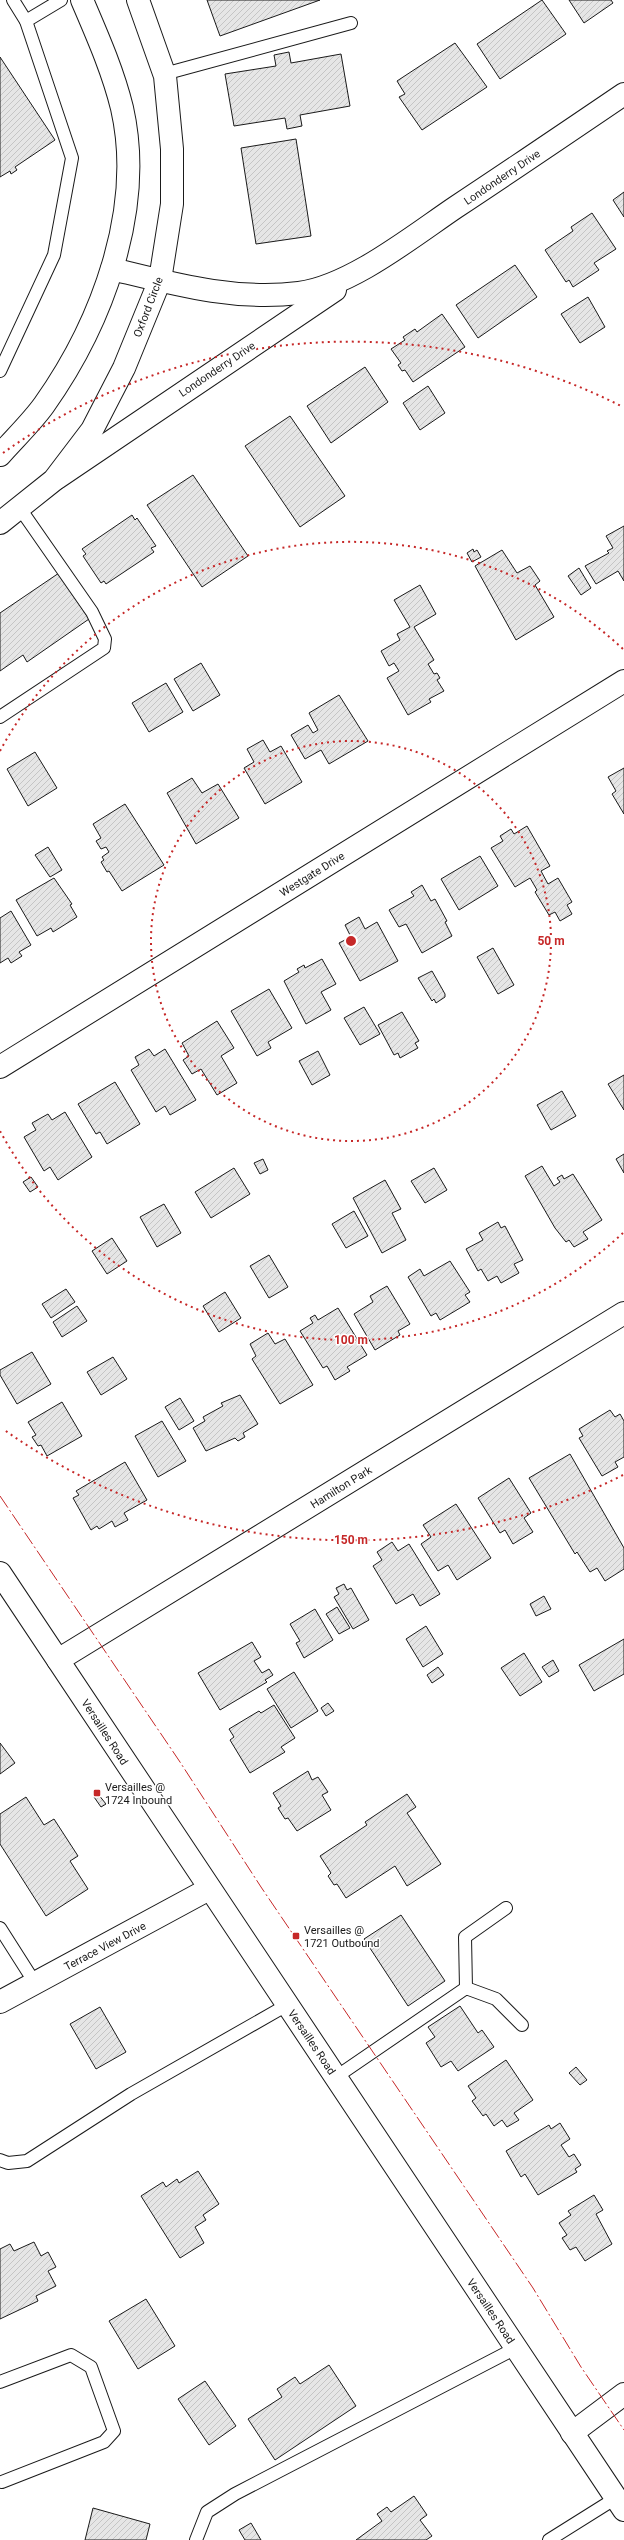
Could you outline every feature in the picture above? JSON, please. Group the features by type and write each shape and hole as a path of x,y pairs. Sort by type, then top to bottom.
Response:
{"street":[{"path":"0,455 43,406 70,365 105,288 123,232 129,158 122,108 105,54 82,0"},
{"name":"Oxford Circle","path":"0,523 54,480 96,423 124,368 160,280 172,204 172,149 164,74 138,0"},
{"name":"Londonderry Drive","path":"54,480 624,94"},
{"name":"Londonderry Drive","path":"112,269 217,293 263,296 300,293 333,283 380,259"},
{"name":"Westgate Drive","path":"0,1067 624,681"},
{"name":"Hamilton Park","path":"58,1660 624,1314"},
{"name":"Versailles Road","path":"0,1573 620,2504"},
{"name":"Terrace View Drive","path":"0,2002 209,1889"},
{"path":"572,2433 624,2394"}],"lane":[{"path":"0,371 54,255 72,158 26,21 13,0"},
{"path":"26,21 61,0"},
{"path":"164,74 351,24"},
{"path":"0,717 104,648 105,639 92,612 19,508"},
{"path":"466,1988 465,1937 506,1908"},
{"path":"0,1928 36,1983"},
{"path":"466,1988 496,1999 522,2025"},
{"path":"336,2077 466,1988"},
{"path":"0,2160 8,2163 27,2161 131,2094 287,2005"},
{"path":"196,2540 207,2512 235,2494 516,2348"},
{"path":"0,2382 71,2355 91,2368 114,2431 104,2442 1,2482"},
{"path":"549,2540 620,2504"}],"building":[{"path":"207,0 320,0 220,36"},
{"path":"542,0 566,34 500,79 477,44"},
{"path":"569,0 611,0 613,3 584,23"},
{"path":"455,43 487,87 422,130 399,97 405,94 397,81"},
{"path":"289,52 291,63 341,54 350,106 300,115 302,126 287,129 285,118 234,126 225,74 276,66 274,55"},
{"path":"0,57 55,140 15,167 17,170 11,174 10,171 0,177"},
{"path":"296,139 311,236 256,244 241,148"},
{"path":"624,192 624,217 613,200"},
{"path":"592,213 616,249 594,263 599,270 573,287 569,280 566,282 545,250 573,231 571,227"},
{"path":"515,265 537,297 478,338 456,305"},
{"path":"588,297 605,327 580,343 561,314"},
{"path":"442,314 465,347 413,382 405,370 402,371 398,365 401,363 391,349 405,340 403,337 415,329 417,332"},
{"path":"365,367 388,402 331,443 307,406"},
{"path":"428,386 445,413 420,430 403,403"},
{"path":"290,416 345,496 300,527 245,446"},
{"path":"193,475 248,556 202,587 147,505"},
{"path":"132,515 135,520 137,518 156,546 151,548 154,552 106,584 104,581 101,583 83,556 86,554 82,549"},
{"path":"624,526 624,581 618,571 596,584 585,566 609,553 607,551 613,548 606,536"},
{"path":"473,549 474,552 477,550 481,557 472,562 467,553"},
{"path":"502,550 517,573 530,566 540,581 535,585 554,617 516,640 475,566"},
{"path":"579,568 591,588 581,595 568,576"},
{"path":"59,573 89,619 27,662 23,655 0,671 0,613"},
{"path":"420,585 436,614 414,627 434,660 428,664 434,674 437,673 440,678 437,680 444,691 429,699 431,702 408,715 387,678 399,671 394,663 389,666 381,651 400,640 397,634 410,627 394,600"},
{"path":"201,663 220,695 193,711 174,679"},
{"path":"166,683 183,712 149,732 132,703"},
{"path":"339,695 368,741 329,764 321,750 305,759 291,735 308,725 313,733 318,730 309,713"},
{"path":"263,740 270,752 281,746 302,782 265,804 244,768 254,762 247,749"},
{"path":"35,752 57,788 28,806 7,769"},
{"path":"624,768 624,814 612,794 616,791 608,777"},
{"path":"192,778 202,793 218,784 239,818 196,844 167,793"},
{"path":"125,804 164,865 122,891 109,871 107,872 101,862 104,860 102,857 109,852 106,847 101,849 96,841 101,838 93,824"},
{"path":"527,826 550,866 541,871 548,884 558,878 572,902 567,905 572,914 560,921 555,912 549,915 535,892 537,890 530,878 515,887 491,848 503,841 500,836 511,829 514,834"},
{"path":"48,847 62,870 50,877 35,855"},
{"path":"480,856 498,886 459,910 441,879"},
{"path":"54,878 72,904 70,905 77,917 53,932 51,928 37,936 16,900"},
{"path":"422,885 431,901 435,899 447,921 445,922 452,936 422,953 406,924 399,927 389,910 414,896 411,892"},
{"path":"11,911 31,945 19,952 22,956 11,963 8,958 0,963 0,918"},
{"path":"359,917 365,929 377,922 398,961 360,981 339,943 351,937 345,925"},
{"path":"493,948 514,985 498,994 477,957"},
{"path":"322,959 336,984 321,992 331,1010 306,1024 284,981 299,972 297,969 304,965 305,968"},
{"path":"432,971 445,994 445,997 436,1003 434,999 432,1001 418,978"},
{"path":"269,989 292,1028 268,1042 271,1048 257,1056 231,1011"},
{"path":"364,1007 380,1034 360,1045 344,1018"},
{"path":"402,1012 419,1041 415,1043 418,1048 400,1058 398,1053 394,1055 378,1025"},
{"path":"217,1021 234,1048 221,1056 237,1083 217,1095 201,1069 192,1074 183,1060 189,1056 182,1043"},
{"path":"149,1049 154,1056 165,1049 196,1100 170,1115 165,1106 156,1112 131,1070 139,1065 135,1057"},
{"path":"318,1051 330,1075 312,1085 299,1061"},
{"path":"624,1075 624,1110 608,1084"},
{"path":"115,1082 140,1124 107,1144 100,1132 96,1134 78,1104"},
{"path":"562,1091 576,1116 551,1130 537,1105"},
{"path":"65,1112 92,1157 58,1180 50,1167 44,1171 24,1137 36,1130 32,1123 48,1114 52,1120"},
{"path":"624,1154 624,1173 616,1159"},
{"path":"263,1159 268,1170 260,1174 254,1163"},
{"path":"542,1166 554,1186 560,1182 557,1178 562,1175 564,1179 573,1174 602,1220 583,1232 588,1239 574,1247 569,1240 566,1242 555,1228 525,1176"},
{"path":"234,1168 250,1194 211,1218 195,1192"},
{"path":"434,1168 447,1190 425,1203 411,1181"},
{"path":"31,1177 38,1187 30,1192 23,1182"},
{"path":"385,1180 401,1209 392,1213 406,1240 382,1253 353,1198"},
{"path":"164,1204 181,1233 157,1247 140,1217"},
{"path":"354,1211 368,1236 346,1248 332,1224"},
{"path":"498,1222 501,1228 505,1226 523,1260 514,1264 519,1273 501,1283 497,1276 488,1281 481,1269 478,1271 466,1249 483,1240 479,1233"},
{"path":"112,1238 127,1261 107,1274 92,1251"},
{"path":"269,1255 288,1287 269,1298 250,1266"},
{"path":"450,1261 470,1292 465,1295 470,1302 440,1320 436,1313 431,1316 408,1277 420,1269 424,1276"},
{"path":"387,1286 410,1324 398,1331 400,1335 375,1350 354,1314 373,1302 370,1296"},
{"path":"66,1289 75,1302 51,1318 42,1304"},
{"path":"225,1292 241,1318 219,1332 203,1306"},
{"path":"77,1306 87,1321 62,1337 53,1322"},
{"path":"338,1308 367,1355 347,1367 350,1371 335,1380 327,1366 323,1368 300,1331 313,1323 310,1318 315,1315 318,1320"},
{"path":"268,1333 275,1344 285,1339 313,1385 280,1404 252,1359 256,1356 250,1344"},
{"path":"32,1352 51,1384 17,1404 0,1375 0,1370"},
{"path":"113,1357 127,1379 101,1395 87,1372"},
{"path":"240,1395 258,1424 243,1433 245,1437 238,1441 235,1438 206,1451 193,1428 205,1421 203,1417 223,1406 221,1403"},
{"path":"180,1398 194,1421 179,1430 165,1407"},
{"path":"62,1402 82,1436 47,1456 41,1445 38,1446 32,1437 36,1435 28,1422"},
{"path":"610,1410 615,1417 620,1414 624,1421 624,1457 615,1462 618,1467 602,1476 579,1438 583,1436 579,1429"},
{"path":"162,1421 186,1461 158,1477 135,1436"},
{"path":"570,1454 624,1548 624,1569 605,1581 597,1568 590,1572 577,1552 575,1554 529,1478"},
{"path":"125,1462 147,1500 124,1513 128,1520 115,1527 112,1521 99,1529 97,1526 91,1530 73,1498 79,1495 76,1491"},
{"path":"509,1478 531,1513 524,1518 533,1532 513,1544 505,1530 500,1533 478,1498"},
{"path":"456,1504 491,1558 457,1580 448,1565 438,1571 421,1544 431,1537 423,1525"},
{"path":"392,1542 398,1551 409,1544 440,1594 420,1606 413,1594 396,1604 373,1566 382,1560 377,1552"},
{"path":"344,1584 347,1590 351,1588 369,1620 353,1629 334,1597 339,1594 336,1588"},
{"path":"544,1596 551,1609 536,1616 530,1604"},
{"path":"337,1607 350,1628 339,1634 326,1614"},
{"path":"315,1609 333,1640 304,1658 296,1643 300,1641 290,1624"},
{"path":"426,1626 443,1654 423,1667 406,1639"},
{"path":"624,1639 624,1674 594,1691 579,1665"},
{"path":"252,1642 261,1657 254,1661 262,1673 269,1669 273,1675 265,1680 267,1682 220,1710 198,1673"},
{"path":"524,1653 542,1682 520,1696 501,1668"},
{"path":"553,1660 559,1671 549,1677 542,1667"},
{"path":"438,1667 444,1675 432,1683 427,1675"},
{"path":"294,1672 318,1711 291,1728 267,1689"},
{"path":"328,1703 334,1711 326,1716 321,1708"},
{"path":"274,1705 295,1738 281,1747 285,1752 250,1773 230,1740 234,1737 229,1729 259,1711 261,1713"},
{"path":"0,1743 15,1763 0,1774"},
{"path":"308,1771 312,1780 318,1777 328,1792 322,1795 331,1810 297,1831 288,1818 285,1819 278,1808 281,1806 273,1793"},
{"path":"98,1794 106,1804 101,1807 94,1797"},
{"path":"407,1794 416,1807 407,1813 441,1864 407,1886 395,1866 346,1898 337,1884 334,1885 328,1876 331,1873 320,1856 367,1825 365,1822"},
{"path":"26,1797 44,1825 54,1819 78,1856 70,1861 88,1889 46,1916 0,1844 0,1814"},
{"path":"401,1915 445,1981 408,2006 364,1939"},
{"path":"460,2006 478,2033 482,2030 494,2047 458,2071 451,2061 441,2067 426,2043 435,2037 428,2027"},
{"path":"100,2007 126,2052 96,2069 70,2024"},
{"path":"506,2060 533,2100 514,2113 519,2120 507,2127 502,2120 494,2126 486,2114 483,2116 472,2101 476,2098 468,2086"},
{"path":"576,2067 587,2080 580,2085 569,2073"},
{"path":"560,2123 570,2139 561,2145 569,2157 574,2154 581,2165 575,2169 577,2172 538,2195 525,2174 521,2177 506,2151 549,2125 551,2129"},
{"path":"198,2171 219,2204 203,2215 206,2220 195,2227 204,2243 180,2258 141,2196 163,2182 166,2187 177,2179 179,2183"},
{"path":"594,2195 603,2210 596,2214 612,2244 585,2261 576,2247 570,2250 562,2238 567,2235 559,2223 571,2215 568,2211"},
{"path":"34,2242 41,2256 48,2252 56,2267 48,2271 56,2286 36,2296 38,2301 0,2319 0,2249 10,2244 14,2251"},
{"path":"146,2299 175,2346 138,2369 109,2321"},
{"path":"329,2365 356,2406 275,2460 248,2419 282,2397 277,2389 295,2377 300,2384"},
{"path":"205,2381 236,2426 209,2445 178,2399"},
{"path":"414,2496 427,2515 420,2520 432,2536 426,2540 356,2540 382,2521 377,2514 387,2507 391,2512"},
{"path":"93,2508 150,2524 146,2540 85,2540"},
{"path":"251,2523 261,2540 245,2540 239,2530"}],"power":[{"path":"0,1496 180,1762 261,1887 533,2288 581,2367 624,2430"}],"place":[{"name":"Versailles @ 1724 Inbound","path":"97,1793"},
{"name":"Versailles @ 1721 Outbound","path":"296,1936"}]}
